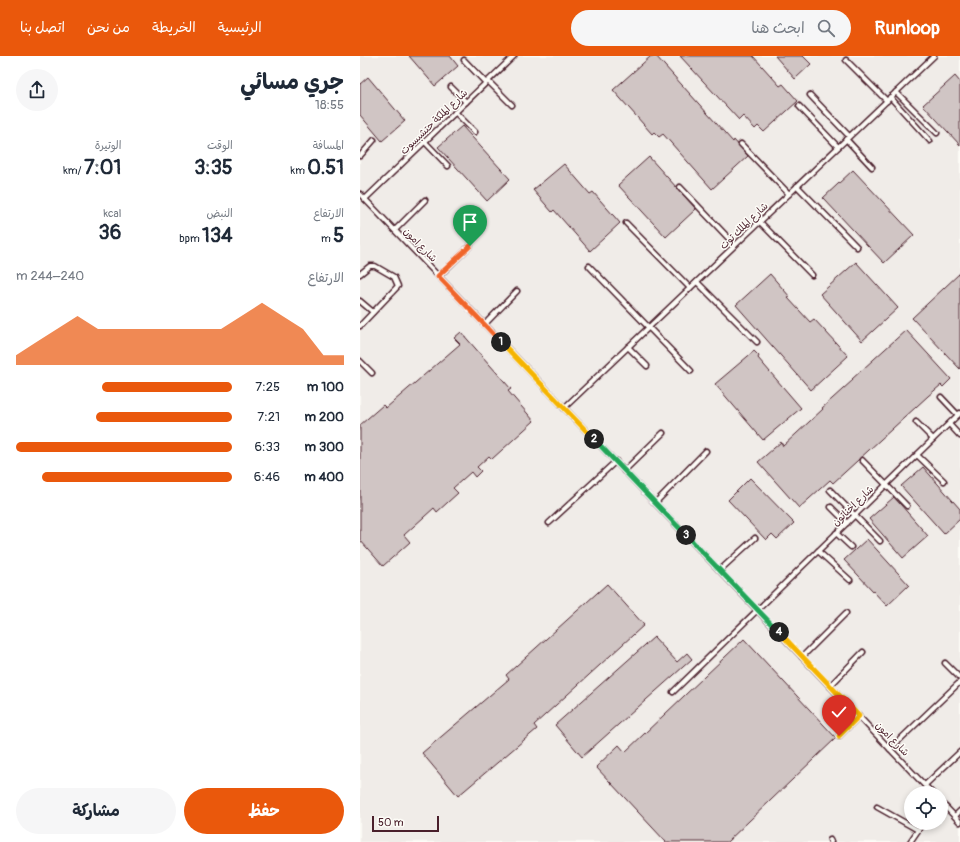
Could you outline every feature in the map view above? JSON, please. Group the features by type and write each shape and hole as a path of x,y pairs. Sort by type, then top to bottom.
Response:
{"lane":[{"name":"شارع الملكة حتشبسوت","path":"365,199 514,56"},
{"name":"شارع الملك توت","path":"564,408 934,56"},
{"path":"464,60 512,105"},
{"path":"846,60 887,101"},
{"path":"451,87 466,102"},
{"path":"896,92 937,133"},
{"path":"810,95 872,167"},
{"path":"890,97 930,141"},
{"path":"799,106 838,147"},
{"path":"456,112 475,132"},
{"path":"360,156 374,140"},
{"path":"425,142 448,166"},
{"path":"741,144 788,194"},
{"path":"797,186 857,247"},
{"path":"680,187 735,245"},
{"name":"شارع امون","path":"360,194 925,785"},
{"path":"394,230 425,200"},
{"path":"626,222 690,288"},
{"path":"760,222 812,275"},
{"path":"438,276 470,246"},
{"path":"360,274 370,266 375,266 394,277 398,286 360,326"},
{"path":"589,266 691,371"},
{"path":"697,282 757,342"},
{"path":"485,324 517,291"},
{"path":"360,301 373,312"},
{"path":"628,347 647,366"},
{"path":"360,361 372,373"},
{"path":"941,397 959,414"},
{"name":"شارع اخناتون","path":"673,692 959,414"},
{"path":"916,422 933,439"},
{"path":"949,424 960,436"},
{"path":"624,470 663,433"},
{"path":"655,503 706,451"},
{"path":"917,455 944,481"},
{"path":"862,460 907,506"},
{"path":"549,523 616,461"},
{"path":"830,490 880,541"},
{"path":"831,507 847,523"},
{"path":"836,533 851,547"},
{"path":"720,570 755,538"},
{"path":"818,551 850,580"},
{"path":"802,657 846,613"},
{"path":"830,686 863,652"},
{"path":"890,749 960,681 945,663"},
{"path":"839,736 859,716"},
{"path":"925,785 960,752"},
{"path":"877,807 904,822"},
{"path":"948,809 960,822"},
{"path":"955,816 960,811"},
{"path":"910,842 918,830"}],"shaded area":[{"path":"360,56 960,56 960,842 360,842"}],"building":[{"path":"409,56 450,56 458,66 435,86"},
{"path":"651,56 656,56 733,142 734,140 748,156 712,189 663,134 659,137 654,132 652,134 613,90"},
{"path":"680,56 753,56 780,86 783,84 798,101 764,132 758,126 755,129 743,116 739,120"},
{"path":"775,56 803,56 811,64 795,79"},
{"path":"955,76 960,82 960,145 923,105"},
{"path":"368,77 405,121 382,141 360,115 360,84"},
{"path":"462,126 510,179 487,201 438,147"},
{"path":"649,157 696,209 666,237 618,185"},
{"path":"564,164 590,194 593,192 620,223 590,251 554,210 552,212 533,190"},
{"path":"853,170 914,235 884,263 823,198"},
{"path":"856,262 898,308 862,341 820,294"},
{"path":"960,273 960,369 912,318"},
{"path":"770,274 790,297 788,298 810,322 814,319 848,356 811,390 736,305"},
{"path":"906,330 951,379 943,387 941,385 928,396 833,483 830,480 799,508 758,462 781,442 783,446 853,380 852,379"},
{"path":"461,332 511,389 508,391 534,421 492,459 489,456 477,467 481,471 475,477 471,472 453,488 458,493 437,512 434,508 404,535 410,542 383,566 360,540 360,425 383,405 386,408 460,344 454,338"},
{"path":"754,351 759,356 758,358 801,408 763,440 715,384"},
{"path":"923,467 960,509 960,519 944,534 901,486"},
{"path":"750,478 794,523 777,539 772,534 766,540 728,500"},
{"path":"894,497 928,536 903,558 869,519"},
{"path":"867,539 909,585 887,606 844,560"},
{"path":"607,584 644,625 534,725 537,729 458,796 422,753 509,679 506,675"},
{"path":"654,637 677,662 687,653 692,659 582,757 555,725"},
{"path":"744,639 836,738 727,842 666,842 596,767 619,745 625,752"}],"route":[{"path":"470,246 438,276 859,716 839,736"}]}
